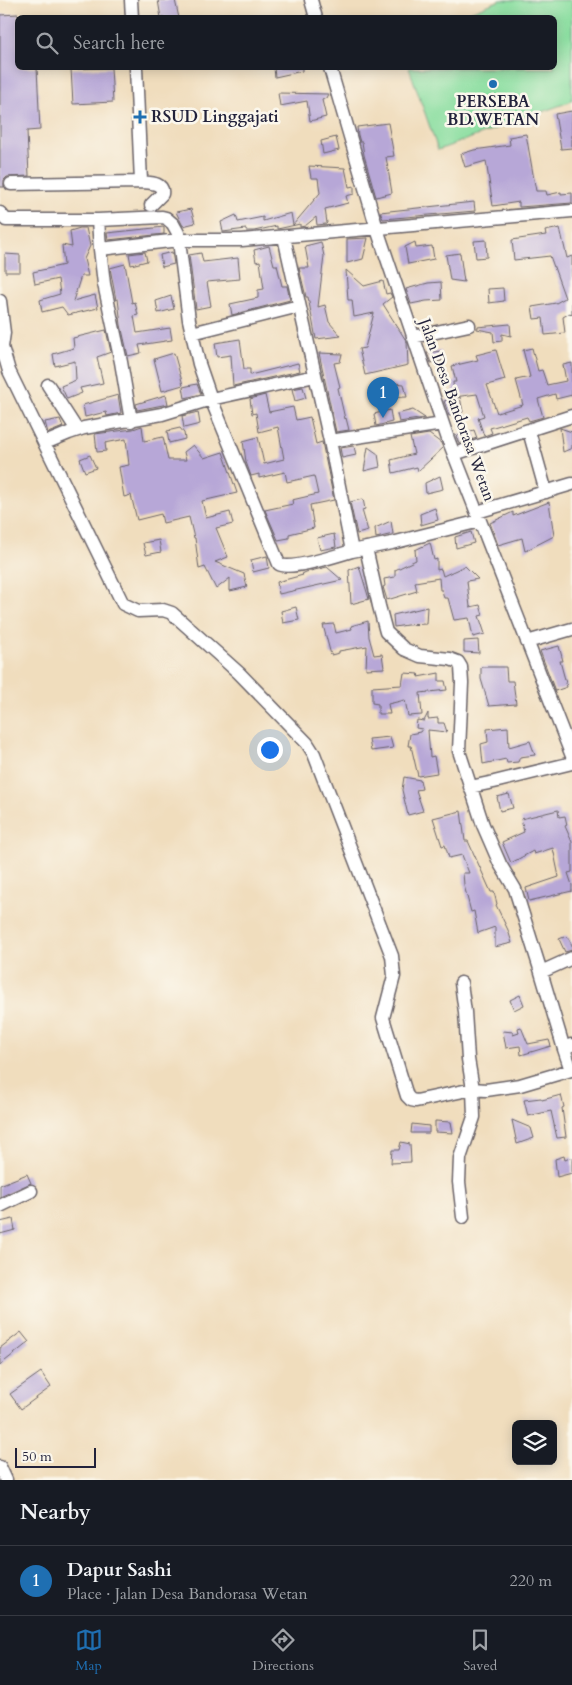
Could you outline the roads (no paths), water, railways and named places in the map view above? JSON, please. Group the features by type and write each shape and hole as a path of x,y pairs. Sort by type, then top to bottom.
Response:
{"street":[{"path":"131,0 132,15"},
{"path":"311,0 315,15"},
{"path":"136,70 141,182"},
{"name":"Jalan Desa Bandorasa Wetan","path":"331,70 376,229 443,424 572,756"},
{"path":"11,184 153,183 162,188 162,194 151,205"},
{"path":"100,249 179,240 242,240 284,237 572,211"},
{"path":"1,218 6,220 98,220 162,217 173,224 179,240 192,333 199,364 211,399 278,564 283,566 293,565 366,548 478,516 572,484"},
{"path":"98,220 104,284 121,362 131,421"},
{"path":"284,237 330,441 352,551"},
{"path":"0,301 4,333 2,347 9,371 123,604 138,611 163,610 172,613 239,674 308,743 314,754 392,956 394,976 383,1018 407,1096 411,1100 416,1101 473,1089 486,1090 520,1085 572,1071 568,1047 541,972 515,889 500,864 483,825 459,751 461,666 458,662 450,659 420,656 404,649 386,632 366,548"},
{"path":"192,333 300,306"},
{"path":"413,337 469,325"},
{"path":"45,443 77,430 162,414 211,399 315,376"},
{"path":"48,385 77,430"},
{"path":"454,454 572,416"},
{"path":"330,441 443,424"},
{"path":"529,431 546,492"},
{"path":"527,642 572,629"},
{"path":"470,787 572,763"},
{"path":"541,972 572,958"},
{"path":"461,983 468,1059 473,1089 474,1117 460,1158 459,1182 463,1217"},
{"path":"0,1206 30,1191"},
{"path":"0,1467 6,1480"}],"place":[{"name":"PERSEBA BD.WETAN","path":"493,84"},
{"name":"RSUD Linggajati","path":"140,117"},
{"name":"Dapur Sashi","path":"383,418"}]}
